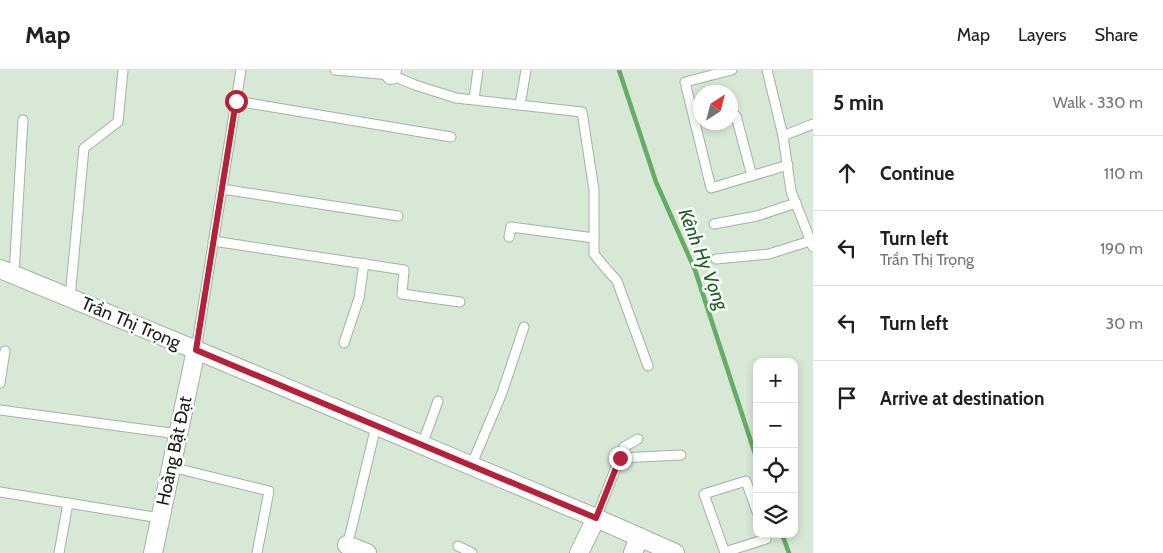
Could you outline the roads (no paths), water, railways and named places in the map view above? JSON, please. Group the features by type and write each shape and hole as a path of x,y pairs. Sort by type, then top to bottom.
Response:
{"street":[{"name":"Trần Thị Trọng","path":"7,272 596,518 636,545 676,553"},
{"name":"Hoàng Bật Đạt","path":"153,553 196,350"},
{"path":"579,553 596,518"},
{"path":"346,549 367,553"}],"lane":[{"path":"70,298 84,148 118,122 123,70"},
{"path":"196,350 241,70"},
{"path":"335,70 392,73 415,85 456,98 582,112 594,190 594,254 617,282 648,366"},
{"path":"474,99 478,70"},
{"path":"520,105 526,70"},
{"path":"732,70 685,82 711,188 788,165"},
{"path":"716,259 769,254 812,244 810,228 791,191 783,136 766,70"},
{"path":"236,101 451,137"},
{"path":"7,272 23,120"},
{"path":"738,124 752,176"},
{"path":"783,136 813,124"},
{"path":"222,189 398,216"},
{"path":"714,224 758,216 796,203"},
{"path":"509,237 511,227 594,238"},
{"path":"213,240 404,270 402,294 460,302"},
{"path":"344,342 359,298 364,264"},
{"path":"471,466 502,392 524,327"},
{"path":"0,383 6,351"},
{"path":"422,445 438,401"},
{"path":"0,410 178,434"},
{"path":"346,549 376,426"},
{"path":"596,518 624,447 638,439"},
{"path":"620,458 681,455"},
{"path":"171,467 269,491 257,553"},
{"path":"753,501 746,481 704,494 725,553 766,538"},
{"path":"0,492 160,518"},
{"path":"58,553 68,503"},
{"path":"458,546 472,553"}],"waterway":[{"name":"Kênh Hy Vọng","path":"619,70 656,182 695,270 753,448"},
{"name":"Kênh Hy Vọng","path":"783,538 789,553"}]}
